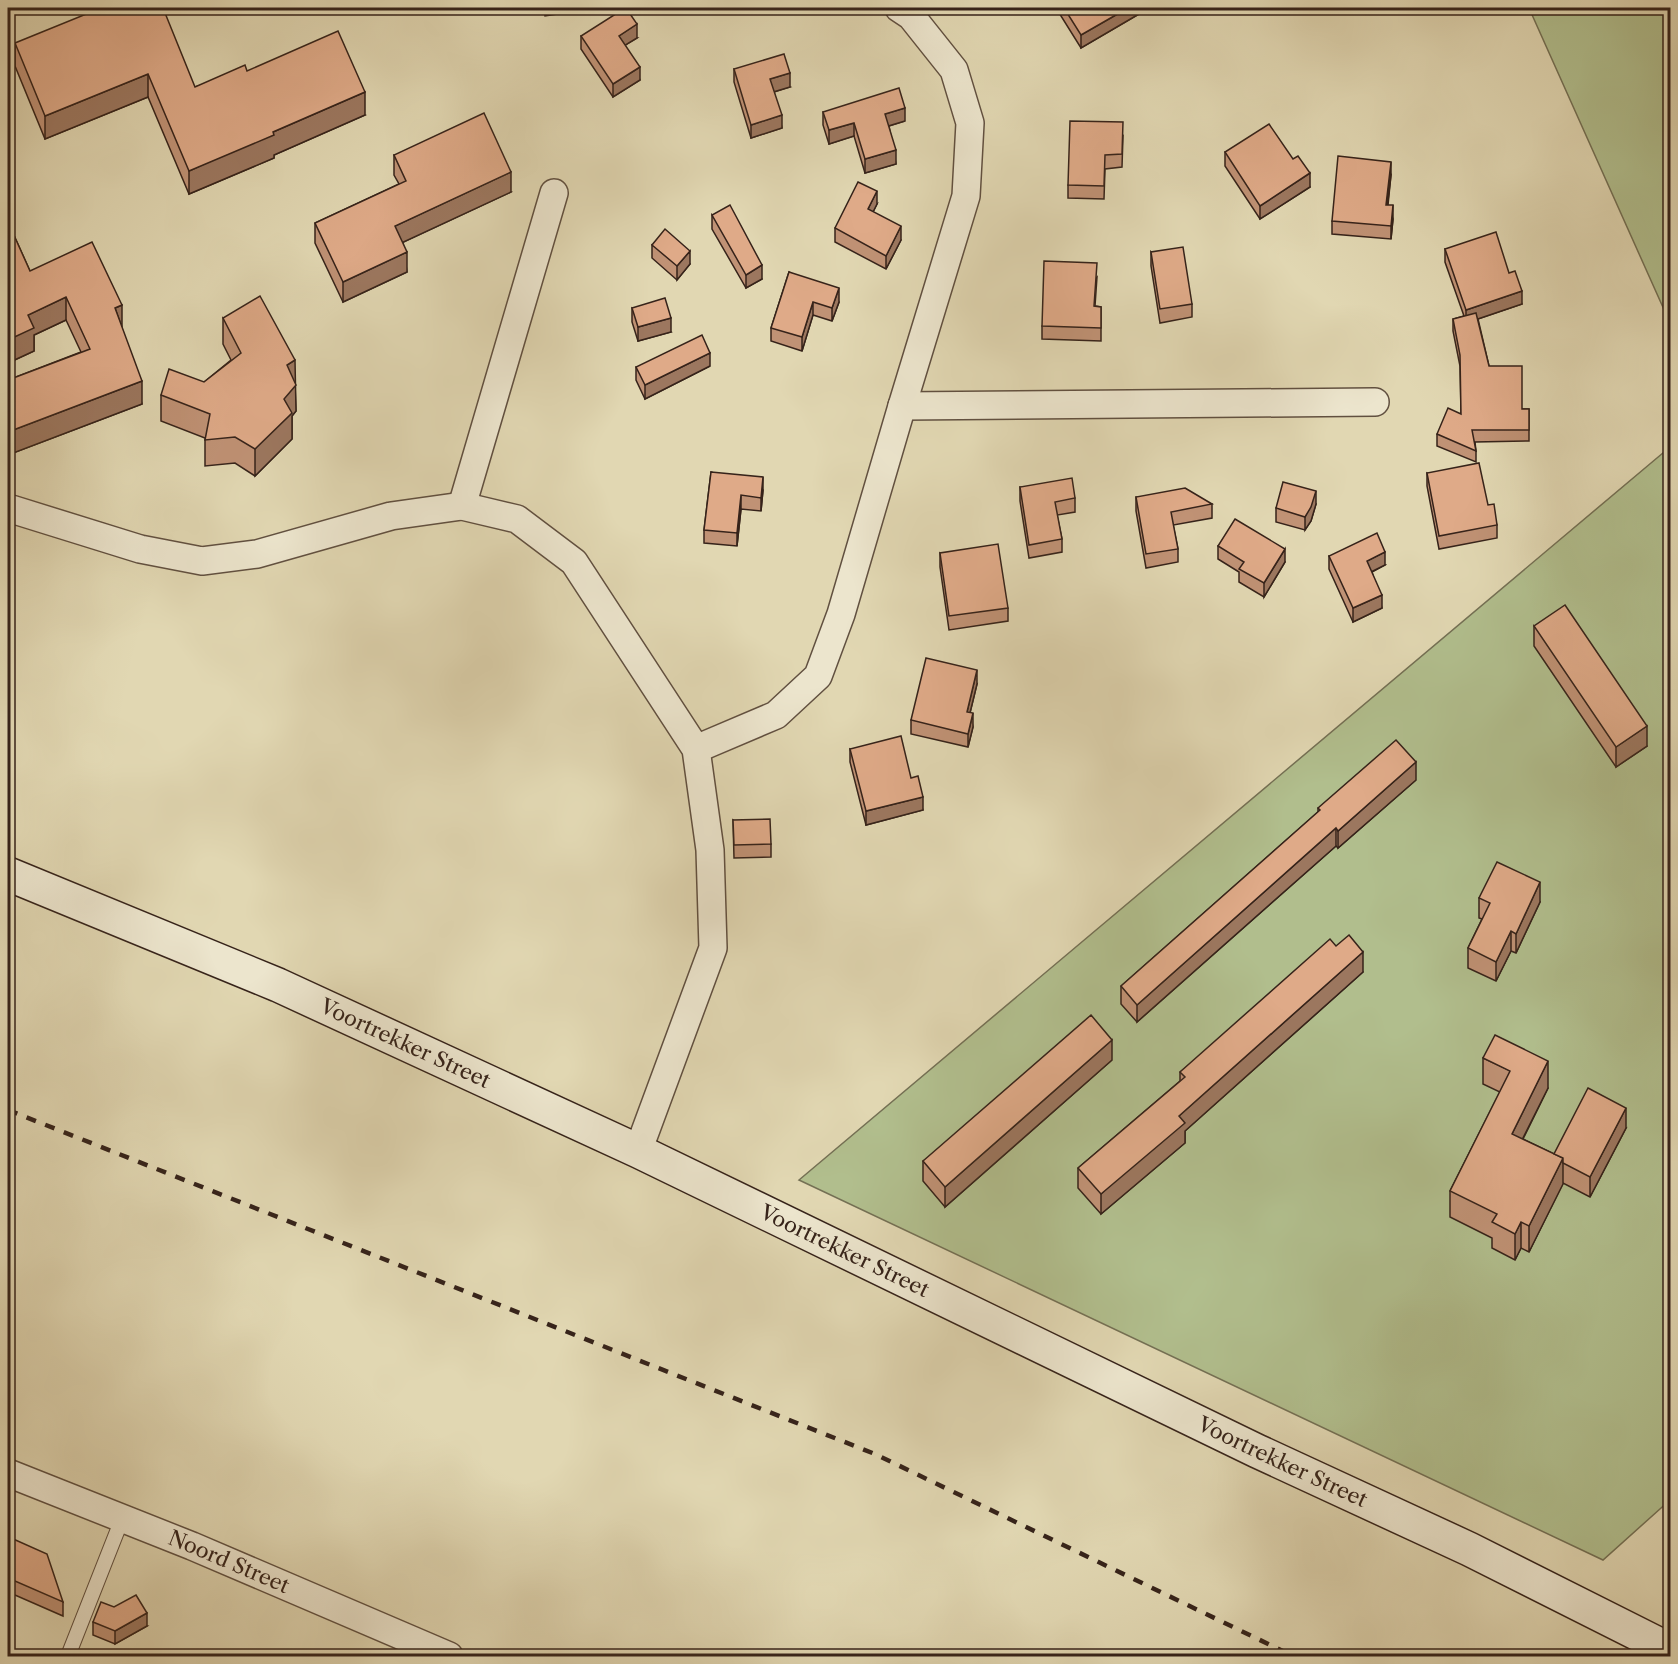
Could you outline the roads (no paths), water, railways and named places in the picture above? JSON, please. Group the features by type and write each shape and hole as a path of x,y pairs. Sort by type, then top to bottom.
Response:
{"main road":[{"name":"Voortrekker Street","path":"8,874 278,985 638,1151 1246,1446 1469,1549 1671,1650"}],"street":[{"path":"696,749 776,715 818,676 841,614 966,196 970,123 954,70 911,16 900,8"},
{"path":"462,506 554,192"},
{"path":"902,406 1375,402"},
{"path":"8,508 140,549 202,561 257,554 391,516 462,506 517,519 574,562 696,749 710,850 713,948 638,1151"},
{"name":"Noord Street","path":"8,1473 192,1546 449,1656"}],"lane":[{"path":"68,1656 122,1519"}],"railway":[{"path":"8,1110 875,1454 1293,1656"}]}
